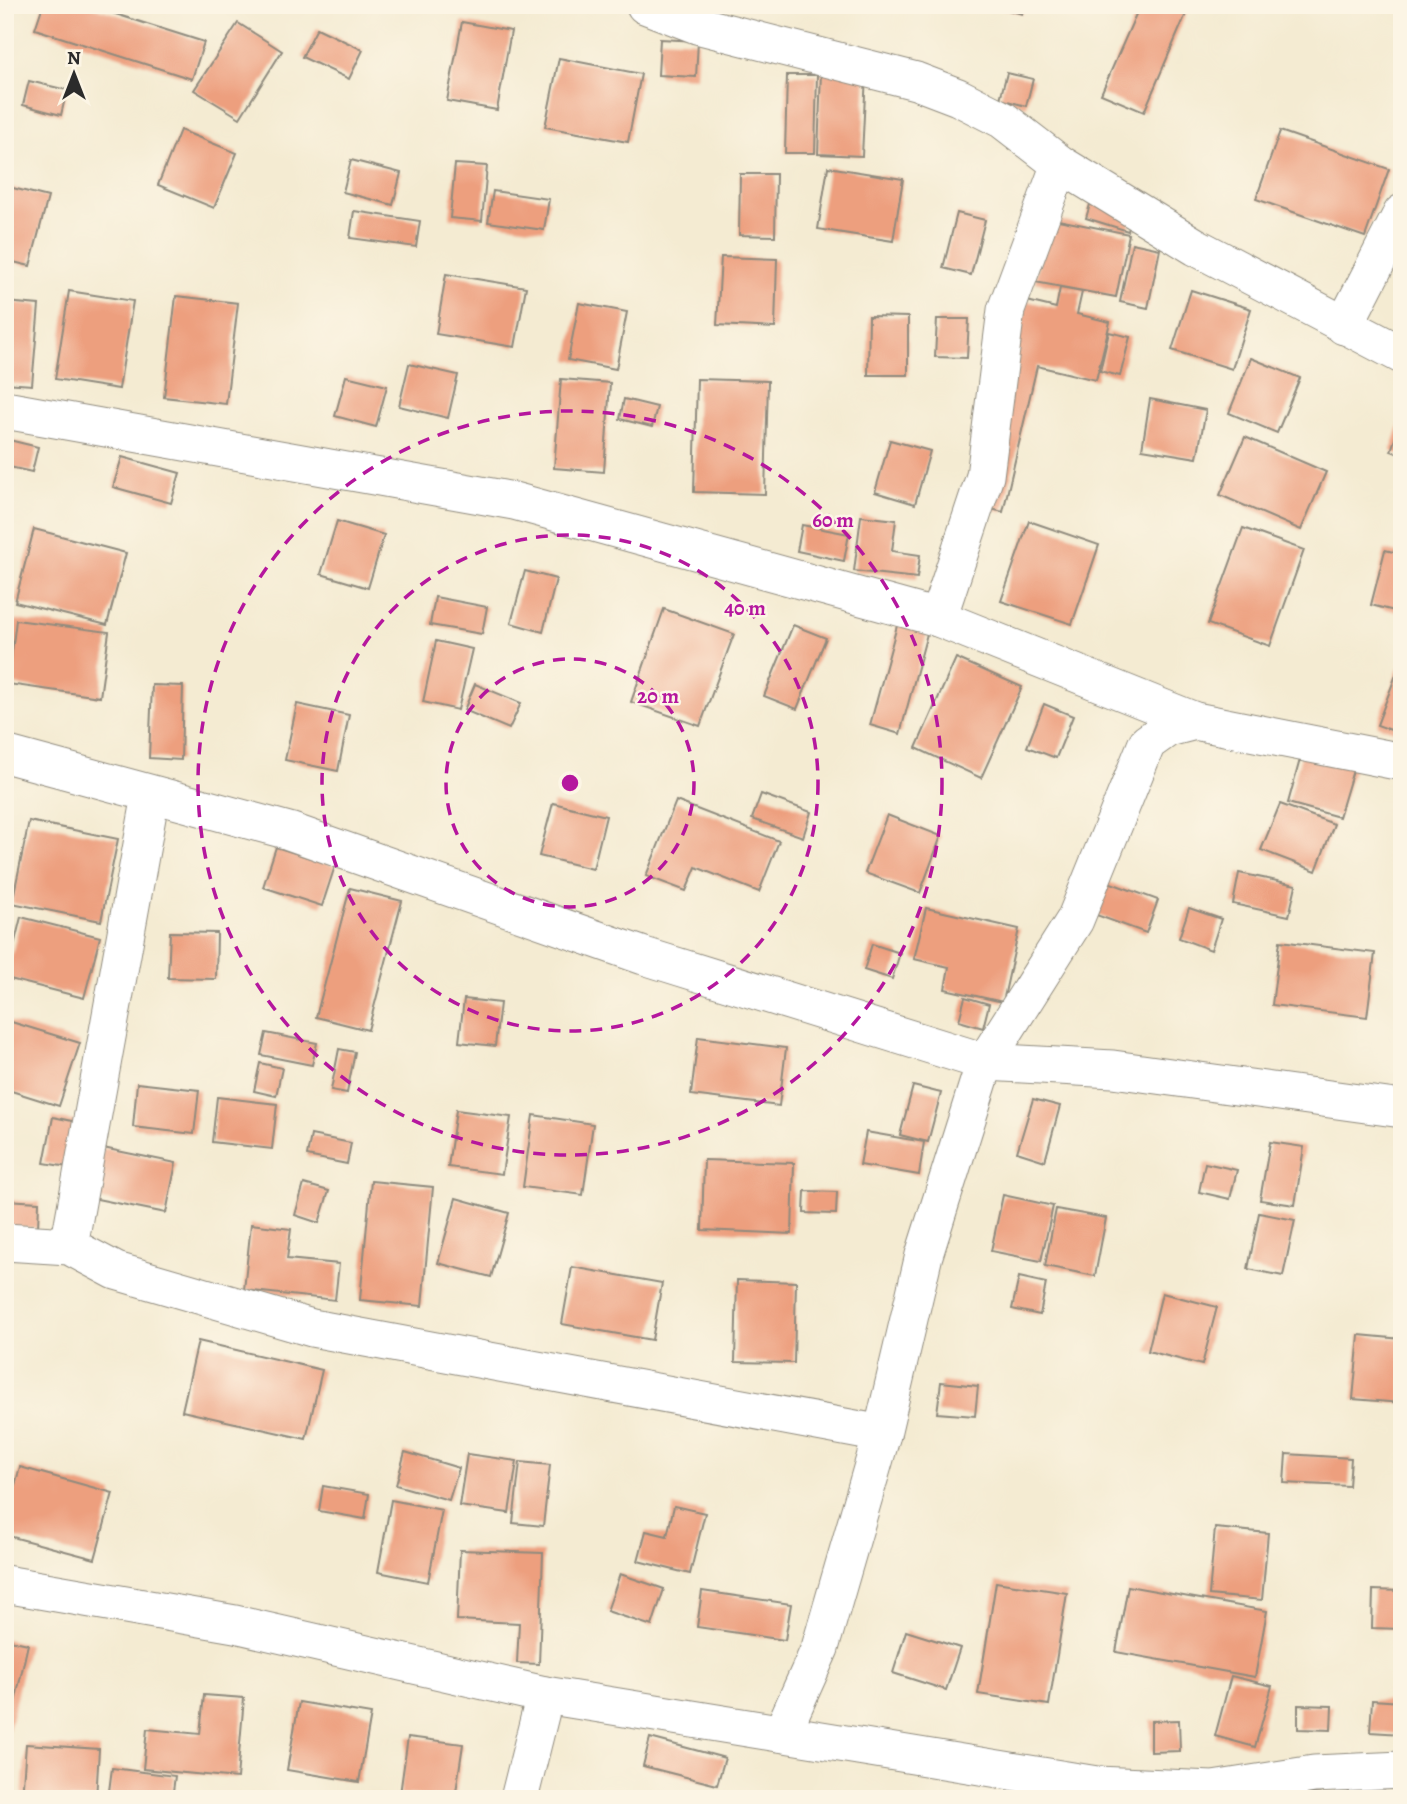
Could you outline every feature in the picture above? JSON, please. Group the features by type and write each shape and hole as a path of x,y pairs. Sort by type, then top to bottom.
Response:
{"street":[{"path":"645,5 697,25 916,81 948,93 1003,120 1060,164 1196,247 1402,355"},
{"path":"938,618 985,476 1006,310 1060,164"},
{"path":"1344,326 1402,213"},
{"path":"5,410 514,501 938,618 1195,721 1402,762"},
{"path":"782,1733 820,1648 882,1434 924,1255 985,1062 1075,920 1147,743 1168,727 1195,721"},
{"path":"5,754 289,831 644,956 985,1062 1113,1069 1402,1109"},
{"path":"69,1246 151,795"},
{"path":"5,1242 69,1246 116,1271 312,1328 882,1434"},
{"path":"5,1584 235,1624 545,1695 1097,1785 1213,1790 1314,1774 1402,1770"},
{"path":"519,1799 545,1695"}],"building":[{"path":"43,5 87,5 204,42 192,79 35,29"},
{"path":"990,5 1024,5 1022,14"},
{"path":"1140,5 1189,7 1144,112 1101,94"},
{"path":"462,22 511,31 497,110 447,101"},
{"path":"238,23 282,51 240,118 194,90"},
{"path":"317,28 363,50 349,79 302,57"},
{"path":"660,39 698,41 696,77 658,75"},
{"path":"559,58 641,74 628,142 545,127"},
{"path":"821,72 866,74 862,156 818,154"},
{"path":"1007,73 1033,79 1026,106 1000,99"},
{"path":"787,75 817,75 815,153 785,153"},
{"path":"29,81 67,90 61,115 23,105"},
{"path":"180,130 237,153 214,208 158,185"},
{"path":"1280,131 1389,169 1365,237 1256,199"},
{"path":"351,160 401,173 393,205 343,192"},
{"path":"455,164 487,166 482,221 450,218"},
{"path":"828,167 903,179 893,241 818,229"},
{"path":"740,174 776,174 775,236 739,235"},
{"path":"5,186 48,197 30,266 5,260"},
{"path":"493,191 549,199 544,230 488,222"},
{"path":"1094,191 1136,203 1128,231 1086,218"},
{"path":"354,211 420,221 416,247 350,238"},
{"path":"957,213 985,220 971,275 943,268"},
{"path":"1048,218 1129,234 1116,297 1035,282"},
{"path":"1132,243 1160,249 1148,308 1120,302"},
{"path":"721,257 777,259 775,328 717,325"},
{"path":"446,274 526,287 515,347 436,334"},
{"path":"1060,288 1082,292 1077,314 1110,322 1096,380 1037,366 1003,512 979,506 1027,301 1056,308"},
{"path":"1191,290 1251,309 1232,369 1172,350"},
{"path":"69,291 133,301 119,389 55,379"},
{"path":"176,296 238,303 226,404 164,397"},
{"path":"5,302 39,305 32,385 5,383"},
{"path":"579,303 627,312 616,369 568,360"},
{"path":"869,316 908,317 908,375 868,375"},
{"path":"937,319 969,319 967,358 935,357"},
{"path":"1109,332 1130,337 1120,376 1100,371"},
{"path":"1251,358 1300,378 1277,433 1229,413"},
{"path":"409,364 458,375 448,418 399,406"},
{"path":"346,376 387,386 376,427 335,416"},
{"path":"561,379 610,383 604,472 554,468"},
{"path":"697,379 768,381 765,494 694,492"},
{"path":"624,399 657,407 652,427 620,419"},
{"path":"1150,399 1206,410 1197,458 1142,449"},
{"path":"1402,422 1402,455 1391,451"},
{"path":"1245,437 1326,472 1301,530 1220,495"},
{"path":"5,439 38,447 32,472 5,466"},
{"path":"890,440 930,451 915,504 875,492"},
{"path":"122,457 180,473 171,503 113,487"},
{"path":"861,516 896,520 892,551 920,555 917,578 854,571"},
{"path":"337,521 384,535 368,588 321,574"},
{"path":"1029,521 1099,545 1072,624 1001,601"},
{"path":"802,525 849,534 844,561 797,551"},
{"path":"1243,528 1304,550 1270,646 1208,624"},
{"path":"34,529 126,553 107,625 15,602"},
{"path":"1385,550 1402,554 1402,613 1371,605"},
{"path":"525,571 556,579 543,632 511,623"},
{"path":"435,597 487,607 482,634 430,625"},
{"path":"664,609 734,634 700,726 631,702"},
{"path":"16,620 109,632 100,697 8,684"},
{"path":"898,622 928,630 900,734 870,725"},
{"path":"793,625 826,638 797,709 764,696"},
{"path":"436,641 472,649 458,710 423,702"},
{"path":"956,658 1022,687 981,778 916,748"},
{"path":"1399,667 1402,668 1402,734 1377,725"},
{"path":"475,684 521,703 509,729 464,710"},
{"path":"152,685 183,686 181,760 149,758"},
{"path":"297,704 349,715 338,771 285,760"},
{"path":"1044,704 1073,716 1056,758 1027,747"},
{"path":"1304,745 1356,760 1339,817 1288,803"},
{"path":"761,794 811,812 803,837 752,819"},
{"path":"676,801 779,841 759,892 696,867 686,891 646,876"},
{"path":"553,803 606,816 593,869 539,856"},
{"path":"1280,804 1334,824 1316,871 1261,850"},
{"path":"887,815 941,836 920,893 865,873"},
{"path":"29,821 118,839 101,921 12,903"},
{"path":"276,847 335,866 322,906 263,887"},
{"path":"1239,873 1296,885 1289,916 1233,904"},
{"path":"1100,879 1158,900 1146,933 1088,912"},
{"path":"350,888 402,901 368,1030 316,1017"},
{"path":"926,908 1019,929 1003,1002 945,989 949,967 914,959"},
{"path":"1189,908 1221,919 1211,950 1179,938"},
{"path":"21,917 100,937 84,998 6,978"},
{"path":"170,932 217,933 216,979 168,978"},
{"path":"1280,941 1375,953 1367,1017 1272,1005"},
{"path":"872,944 900,953 892,979 864,970"},
{"path":"965,997 989,1004 983,1028 959,1021"},
{"path":"464,999 500,1003 495,1046 459,1042"},
{"path":"5,1020 80,1043 59,1106 5,1089"},
{"path":"266,1033 317,1043 312,1065 261,1055"},
{"path":"698,1037 786,1048 779,1106 691,1095"},
{"path":"339,1049 355,1052 347,1093 331,1090"},
{"path":"260,1063 282,1068 276,1096 254,1091"},
{"path":"137,1083 199,1090 194,1134 133,1127"},
{"path":"913,1086 941,1093 928,1142 900,1135"},
{"path":"217,1097 277,1104 272,1149 212,1142"},
{"path":"1033,1099 1060,1106 1045,1161 1017,1152"},
{"path":"456,1110 511,1117 502,1174 448,1167"},
{"path":"533,1115 593,1124 583,1195 523,1187"},
{"path":"53,1117 77,1122 68,1167 44,1163"},
{"path":"866,1132 924,1142 919,1175 860,1165"},
{"path":"311,1135 351,1143 347,1164 307,1156"},
{"path":"1270,1142 1304,1147 1295,1205 1260,1200"},
{"path":"103,1148 176,1163 166,1213 92,1198"},
{"path":"704,1160 794,1163 792,1234 702,1230"},
{"path":"1205,1163 1237,1170 1230,1199 1199,1192"},
{"path":"371,1181 433,1187 422,1306 360,1300"},
{"path":"304,1184 329,1191 319,1223 295,1215"},
{"path":"805,1191 837,1192 836,1214 804,1213"},
{"path":"1003,1195 1053,1206 1041,1261 991,1251"},
{"path":"456,1198 509,1213 491,1277 438,1263"},
{"path":"5,1200 39,1202 38,1228 5,1226"},
{"path":"1056,1209 1106,1218 1095,1276 1045,1266"},
{"path":"1259,1213 1295,1220 1283,1276 1248,1269"},
{"path":"251,1224 291,1229 287,1259 339,1264 335,1300 244,1290"},
{"path":"572,1267 662,1283 652,1340 562,1324"},
{"path":"1019,1277 1046,1283 1040,1315 1012,1309"},
{"path":"737,1280 796,1282 794,1363 735,1362"},
{"path":"1162,1293 1217,1307 1202,1365 1148,1351"},
{"path":"1359,1335 1402,1339 1402,1403 1353,1399"},
{"path":"198,1341 322,1370 306,1439 182,1411"},
{"path":"941,1382 978,1386 975,1416 937,1413"},
{"path":"405,1452 459,1468 449,1500 396,1485"},
{"path":"467,1454 517,1461 509,1513 459,1506"},
{"path":"1286,1454 1351,1458 1349,1486 1284,1483"},
{"path":"520,1462 550,1465 543,1526 513,1523"},
{"path":"20,1467 113,1493 95,1559 5,1535 5,1521"},
{"path":"323,1486 369,1494 365,1519 319,1511"},
{"path":"391,1500 442,1510 428,1582 378,1572"},
{"path":"674,1506 705,1513 690,1574 638,1561 646,1531 667,1536"},
{"path":"1215,1528 1268,1533 1262,1600 1209,1595"},
{"path":"460,1550 543,1553 539,1664 517,1663 519,1623 457,1620"},
{"path":"620,1574 664,1589 652,1626 607,1611"},
{"path":"996,1582 1067,1593 1049,1705 978,1694"},
{"path":"1128,1586 1267,1611 1255,1677 1116,1652"},
{"path":"1373,1590 1402,1591 1402,1629 1372,1628"},
{"path":"702,1591 791,1604 785,1640 697,1627"},
{"path":"906,1631 960,1648 946,1690 893,1673"},
{"path":"5,1639 28,1644 6,1743 5,1743"},
{"path":"1231,1676 1272,1686 1255,1747 1215,1736"},
{"path":"204,1695 244,1698 237,1778 143,1769 147,1729 200,1734"},
{"path":"1372,1700 1402,1702 1402,1734 1370,1732"},
{"path":"299,1702 371,1714 359,1782 287,1770"},
{"path":"1298,1705 1332,1706 1331,1730 1298,1729"},
{"path":"1179,1720 1180,1751 1151,1752 1151,1721"},
{"path":"408,1737 463,1744 455,1799 400,1794"},
{"path":"650,1738 725,1758 717,1785 643,1766"},
{"path":"26,1744 99,1749 96,1799 22,1799"},
{"path":"112,1768 175,1776 172,1799 108,1799"},
{"path":"1291,1792 1343,1797 1343,1799 1290,1799"},
{"path":"367,1793 388,1798 388,1799 366,1799"}]}
